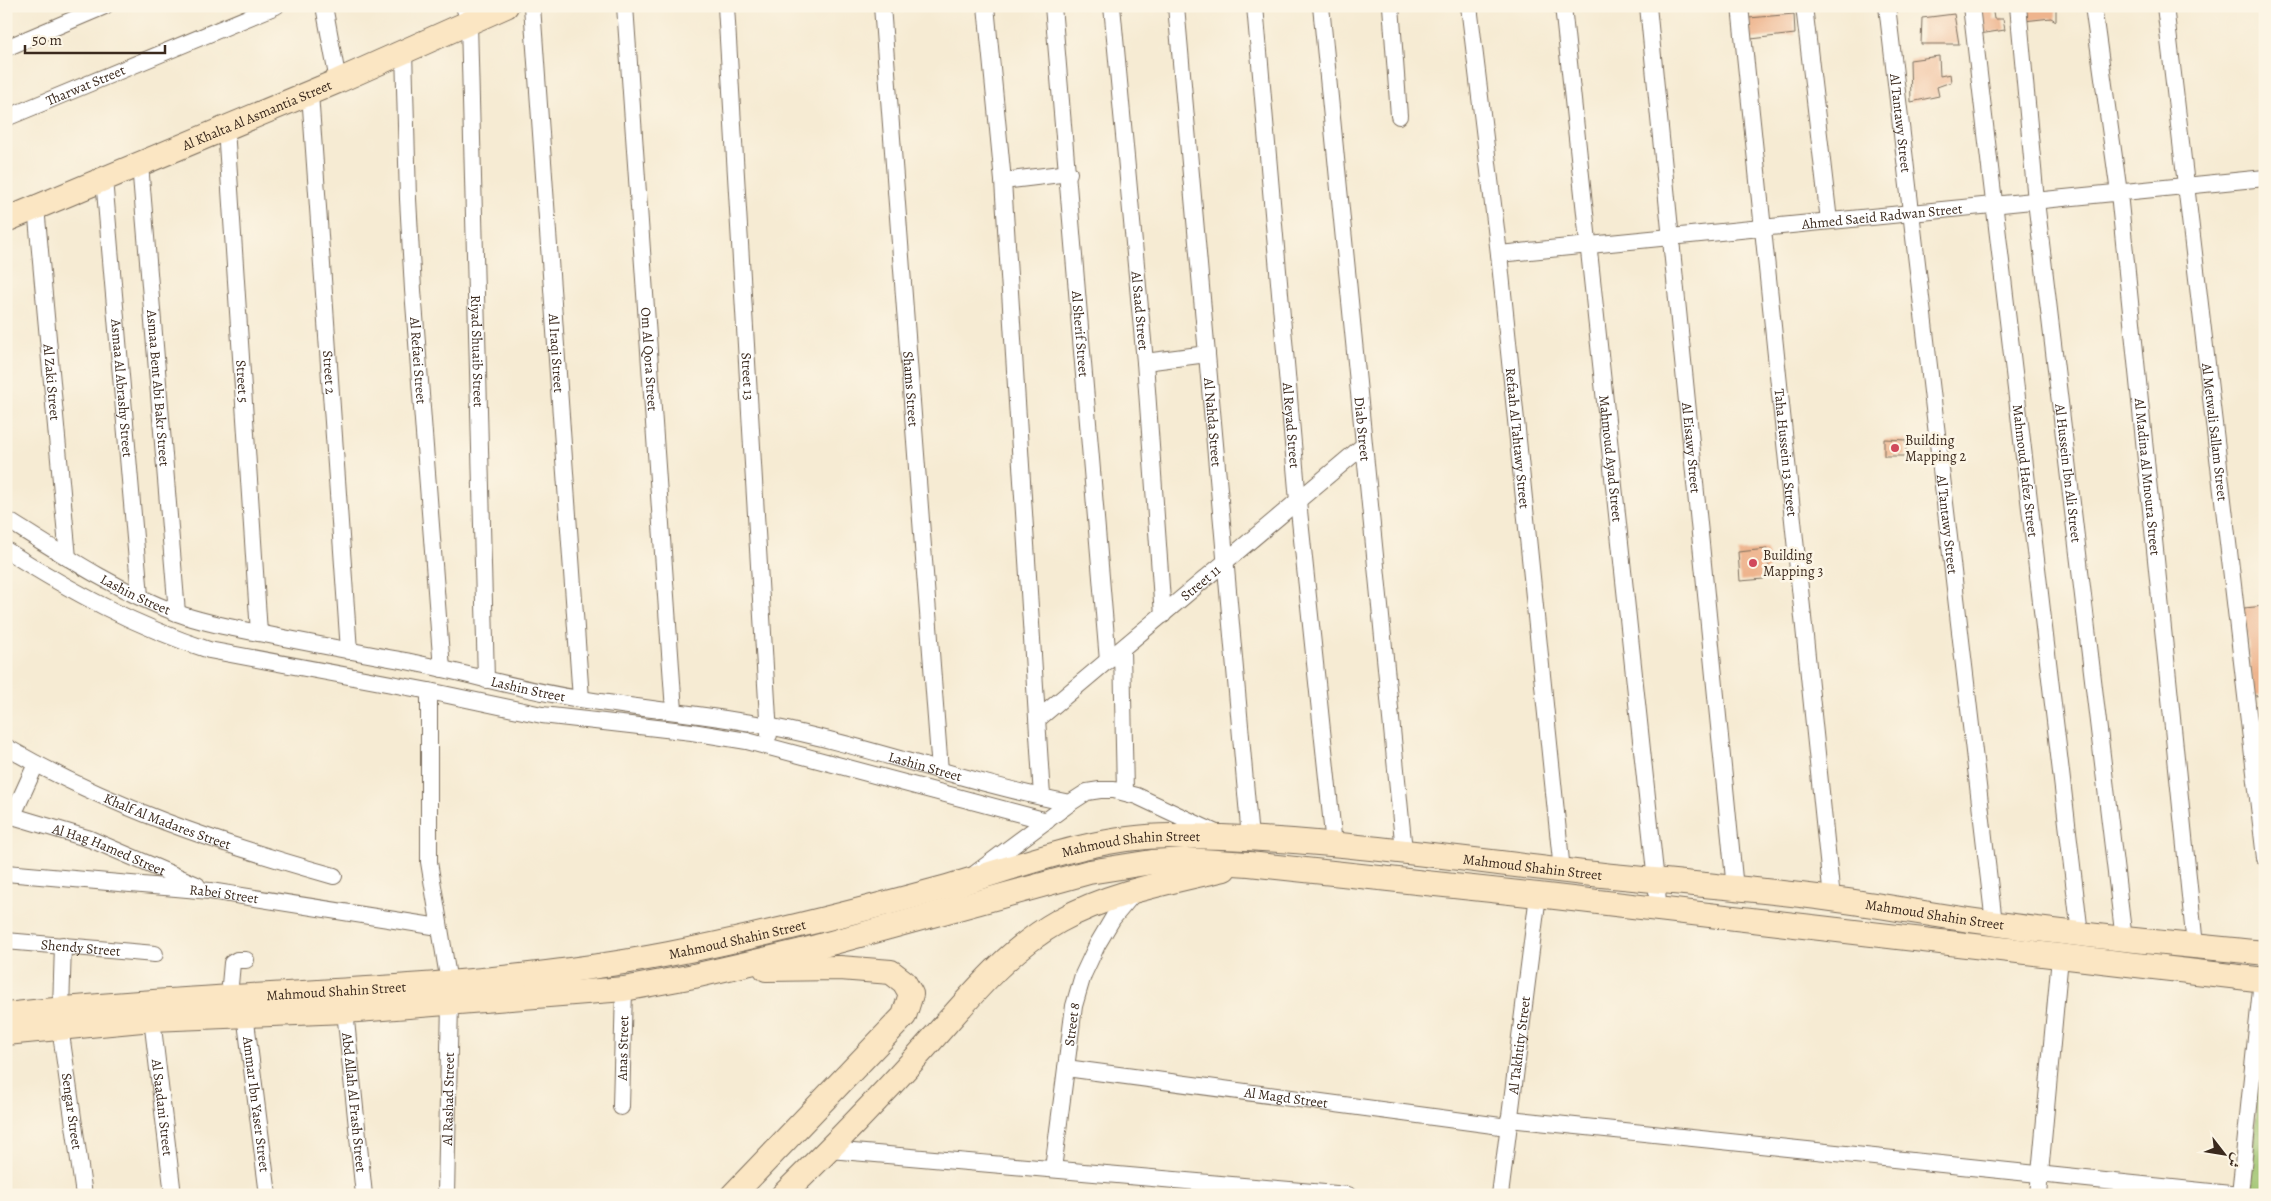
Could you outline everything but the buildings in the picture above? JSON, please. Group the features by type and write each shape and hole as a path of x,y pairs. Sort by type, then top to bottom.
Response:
{"main road":[{"name":"Al Khalta Al Asmantia Street","path":"6,220 338,81 404,51 467,14 506,6"},
{"name":"Mahmoud Shahin Street","path":"6,1015 60,1018 152,1019 345,1010 538,974 666,955 849,913 964,882 1048,856 1124,840 1166,836 1238,838 1404,851 1562,871 1832,899 1994,924 2124,940 2265,954"},
{"name":"Mahmoud Shahin Street","path":"6,1033 60,1018 229,996 624,988 729,969 866,934 1096,870 1152,862 1185,860 1249,864 1538,895 2263,980"},
{"path":"784,1195 830,1150 977,990 1030,938 1060,920 1089,907 1134,893 1249,864"},
{"path":"729,969 840,968 891,972 904,982 911,994 904,1016 733,1195"}],"street":[{"path":"6,48 105,6"},
{"name":"Tharwat Street","path":"6,118 276,6"},
{"path":"324,6 338,81"},
{"name":"Al Iraqi Street","path":"532,6 581,699"},
{"name":"Om Al Qora Street","path":"625,6 674,710"},
{"name":"Street 13","path":"726,6 769,747"},
{"name":"Shams Street","path":"882,6 940,771"},
{"path":"986,6 1003,182 1042,797"},
{"name":"Al Sherif Street","path":"1054,6 1108,662"},
{"name":"Al Saad Street","path":"1112,6 1145,362 1163,615"},
{"name":"Al Nahda Street","path":"1176,6 1225,563 1238,838"},
{"name":"Al Reyad Street","path":"1255,6 1298,501 1334,845"},
{"name":"Diab Street","path":"1321,6 1404,851"},
{"path":"1391,6 1399,116"},
{"name":"Refaah Al Tahtawy Street","path":"1469,6 1498,254 1562,871"},
{"name":"Mahmoud Ayad Street","path":"1563,6 1658,910"},
{"name":"Al Eisawy Street","path":"1648,6 1735,889"},
{"name":"Taha Hussein 13 Street","path":"1740,6 1832,899"},
{"path":"1804,6 1829,221"},
{"name":"Al Tantawy Street","path":"1887,6 1994,924"},
{"name":"Mahmoud Hafez Street","path":"1971,6 2080,934"},
{"name":"Al Hussein Ibn Ali Street","path":"2018,6 2036,201 2124,940"},
{"name":"Al Madina Al Mnoura Street","path":"2093,6 2119,193 2195,946"},
{"name":"Al Metwali Sallam Street","path":"2165,6 2265,858"},
{"name":"Riyad Shuaib Street","path":"467,14 486,680"},
{"name":"Al Refaei Street","path":"404,51 408,199 413,290 442,669"},
{"name":"Street 2","path":"310,93 349,651"},
{"name":"Street 5","path":"226,128 260,633"},
{"name":"Asmaa Bent Abi Bakr Street","path":"140,164 177,613"},
{"path":"1003,182 1069,173"},
{"name":"Ahmed Saeid Radwan Street","path":"1498,254 2265,178"},
{"name":"Asmaa Al Abrashy Street","path":"104,179 140,596"},
{"name":"Al Zaki Street","path":"36,208 68,558"},
{"path":"1145,362 1207,354"},
{"name":"Street 11","path":"1038,718 1108,662 1364,446"},
{"name":"Lashin Street","path":"6,519 68,558 124,588 177,613 260,633 442,669 518,687 581,699 674,710 769,726 1012,790 1070,803"},
{"name":"Lashin Street","path":"6,550 112,612 176,640 210,650 585,722 720,736 769,747 1047,821"},
{"path":"112,612 124,588"},
{"path":"1122,650 1125,792"},
{"path":"514,709 518,687"},
{"name":"Al Rashad Street","path":"429,691 428,829 433,895 449,992 446,1195"},
{"name":"Khalf Al Madares Street","path":"6,747 36,764 130,808 204,837 334,876"},
{"path":"9,814 36,764"},
{"path":"1005,810 1012,790"},
{"path":"964,882 1087,792 1100,790 1125,792 1238,838"},
{"name":"Al Hag Hamed Street","path":"9,814 90,839 210,891"},
{"name":"Rabei Street","path":"6,873 210,891 439,927"},
{"name":"Street 8","path":"1053,1169 1074,1006 1083,975 1096,945 1113,918 1134,893"},
{"name":"Al Takhtity Street","path":"1500,1195 1538,895"},
{"name":"Shendy Street","path":"6,941 155,954"},
{"name":"Sengar Street","path":"63,945 60,1018 84,1195"},
{"path":"2038,1195 2060,957"},
{"path":"229,996 232,963 237,960 246,960"},
{"path":"2240,1195 2263,980"},
{"name":"Anas Street","path":"621,1107 624,988"},
{"name":"Abd Allah Al Frash Street","path":"345,1010 364,1195"},
{"name":"Ammar Ibn Yaser Street","path":"245,1014 268,1195"},
{"name":"Al Saadani Street","path":"152,1019 173,1195"},
{"name":"Al Magd Street","path":"1066,1068 1509,1123 2240,1195"},
{"path":"830,1150 1348,1195"}],"green space":[{"path":"2262,1011 2265,1011 2265,1195 2250,1195"}],"place":[{"name":"Building Mapping 2","path":"1895,448"},
{"name":"Building Mapping 3","path":"1753,563"}]}
